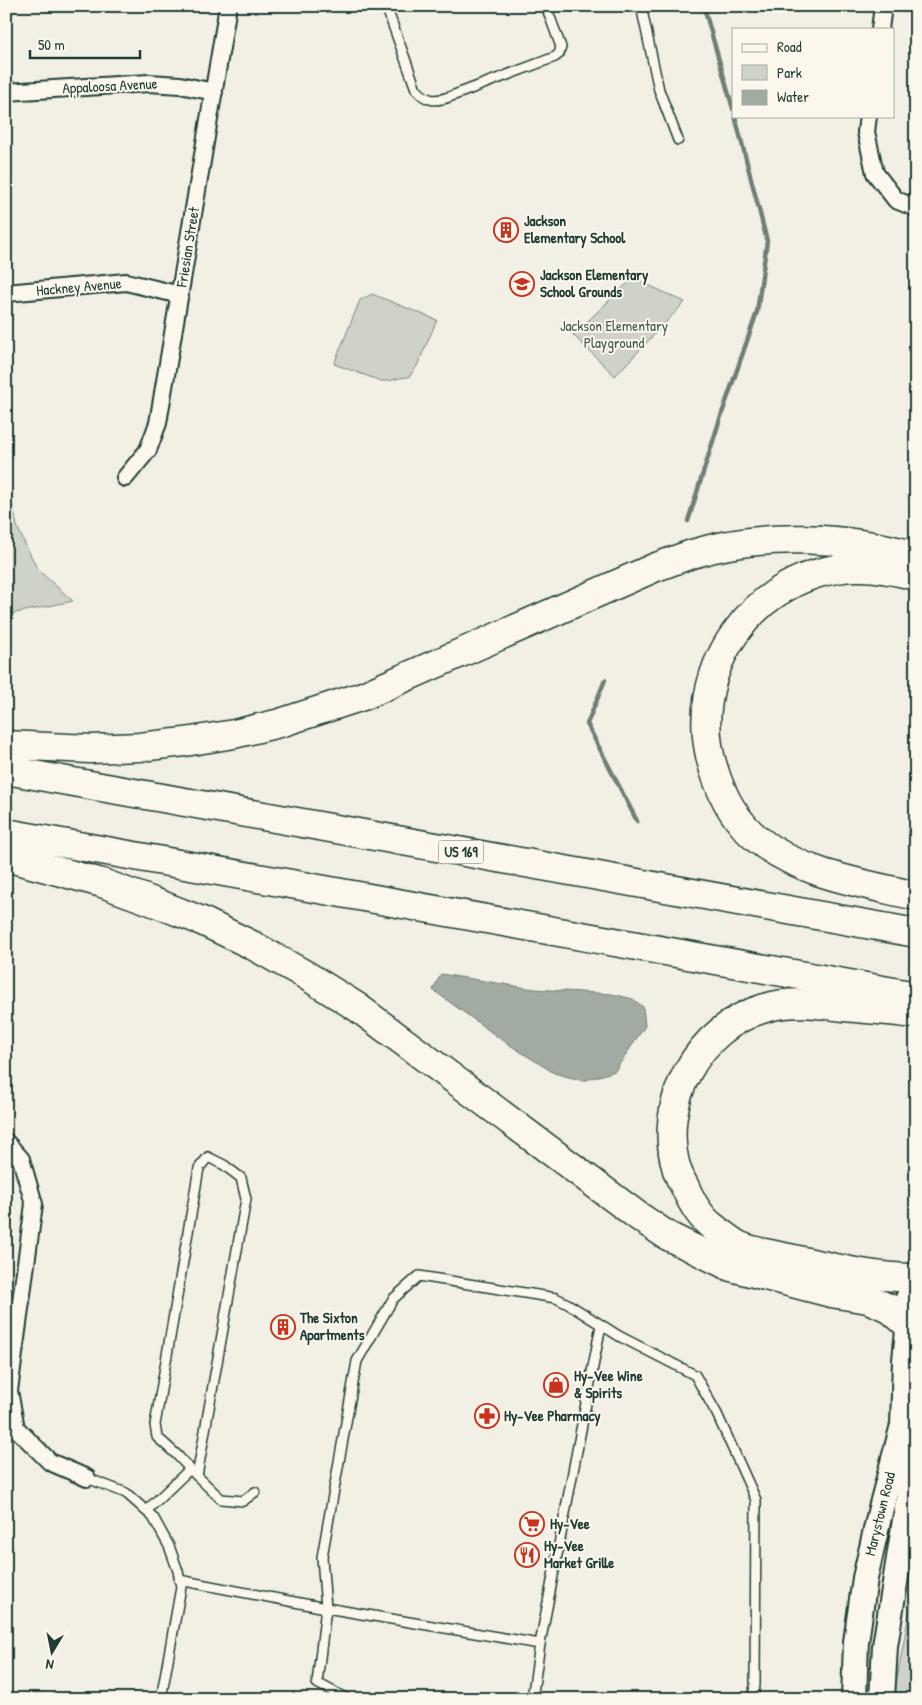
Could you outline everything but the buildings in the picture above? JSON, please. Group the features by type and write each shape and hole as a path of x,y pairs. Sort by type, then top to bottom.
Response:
{"highway":[{"path":"6,746 90,749 139,747 234,734 280,723 363,696 656,567 694,553 732,545 769,540 816,540 879,547 916,556"},
{"path":"916,576 884,569 856,567 824,572 799,580 775,593 736,630 720,657 710,688 705,720 708,754 720,788 735,815 757,838 786,858 816,872 916,896"},
{"name":"US 169","path":"6,770 916,933"},
{"path":"6,833 916,996"},
{"path":"6,858 102,883 185,914 252,945 304,974 356,1007 630,1210 668,1236 731,1267 831,1293 868,1300 889,1308 910,1331"},
{"path":"916,1014 819,1004 794,1004 766,1008 742,1018 718,1032 700,1051 686,1073 678,1095 672,1146 677,1170 690,1198 711,1225 739,1246 854,1272 891,1278 916,1278"}],"main road":[{"name":"Marystown Road","path":"854,1699 856,1642 865,1578 903,1424 905,1360 910,1331 904,1312 909,1295 916,1286"},
{"name":"Marystown Road","path":"882,1699 885,1646 916,1451"}],"street":[{"name":"Friesian Street","path":"125,478 148,450 158,424 228,6"},
{"path":"880,28 884,6"},
{"name":"Appaloosa Avenue","path":"6,92 165,83 214,92"},
{"path":"868,118 866,132 875,173 896,200 916,208"},
{"name":"Hackney Avenue","path":"6,293 126,282 180,294"},
{"path":"6,1142 21,1159 34,1204 9,1391 16,1428 50,1462 87,1478"}],"lane":[{"path":"386,6 416,89 422,97 440,100 560,54 561,47 546,6"},
{"path":"641,6 659,90 678,140"},
{"path":"146,1511 193,1473 246,1199 241,1178 208,1157 199,1168 155,1425 157,1437 177,1455 193,1473 221,1499 243,1501 255,1492"},
{"path":"347,1699 318,1683 326,1608 322,1558 357,1361 393,1299 419,1276 556,1298 619,1336 695,1375 717,1414 756,1500 755,1685 753,1699"},
{"path":"532,1699 540,1644 601,1325"},
{"path":"87,1478 126,1493 153,1517 169,1546 181,1588 160,1699"},
{"path":"179,1580 326,1608 540,1644"}],"green space":[{"name":"Jackson Elementary Playground","path":"633,278 685,302 615,376 573,335"},
{"path":"372,294 437,320 417,366 409,377 381,381 334,364 360,300"},
{"path":"6,474 17,526 38,570 73,601 6,615"},
{"path":"916,1576 916,1699 893,1699"}],"water":[{"path":"441,974 534,989 612,994 633,999 643,1007 645,1026 615,1071 583,1081 554,1073 502,1040 433,990"}],"waterway":[{"path":"705,6 732,106"},
{"path":"688,521 718,425 757,312 767,241 736,118"},
{"path":"605,680 587,724 637,821"}],"place":[{"name":"Jackson Elementary School","path":"506,230"},
{"name":"Jackson Elementary School Grounds","path":"522,284"},
{"name":"The Sixton Apartments","path":"283,1327"},
{"name":"Hy-Vee Wine & Spirits","path":"556,1385"},
{"name":"Hy-Vee Pharmacy","path":"487,1416"},
{"name":"Hy-Vee","path":"532,1524"},
{"name":"Hy-Vee Market Grille","path":"527,1555"}]}
